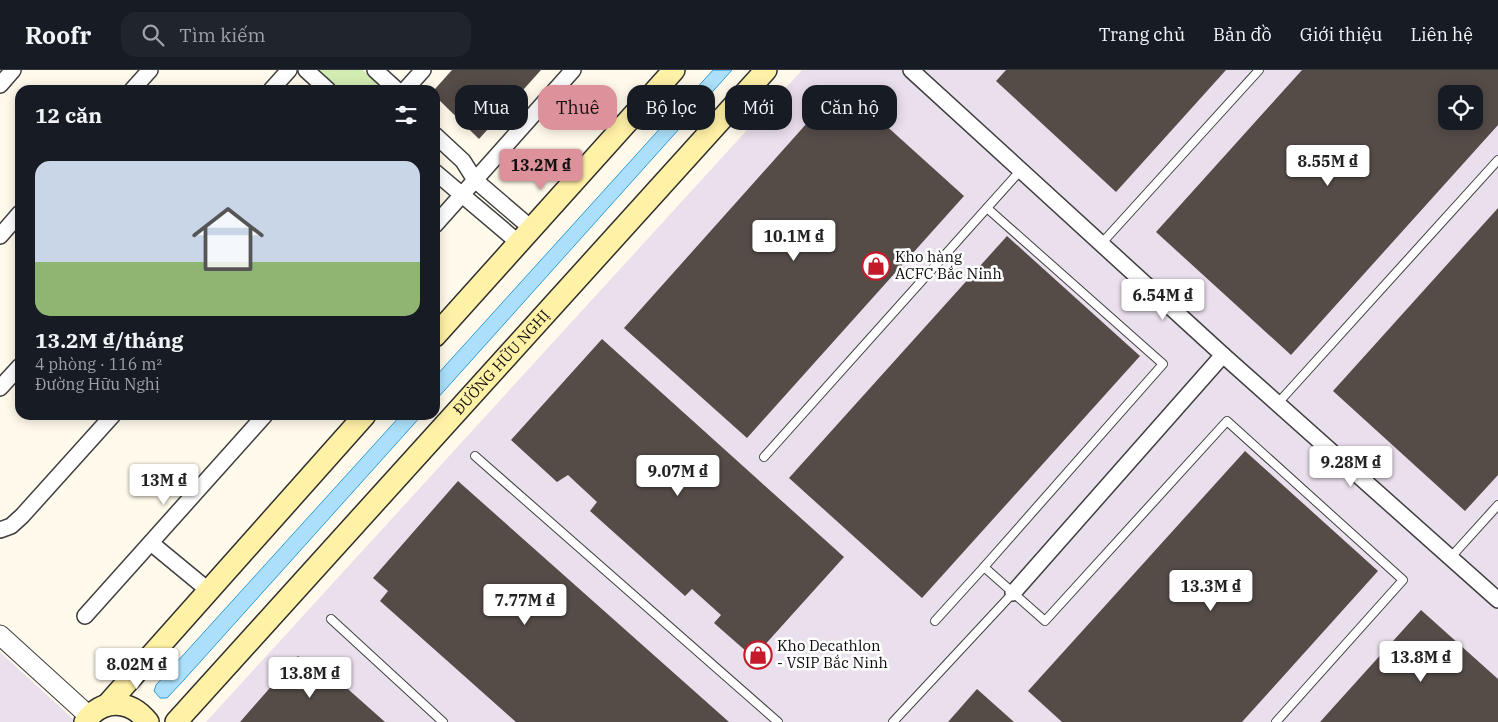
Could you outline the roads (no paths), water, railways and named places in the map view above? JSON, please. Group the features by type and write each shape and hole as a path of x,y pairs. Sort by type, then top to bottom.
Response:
{"main road":[{"path":"440,330 674,70"},
{"name":"ĐƯỜNG HỮU NGHỊ","path":"176,722 766,70"},
{"path":"94,714 361,420"},
{"path":"94,714 116,704 134,709 148,722"}],"street":[{"path":"0,85 13,70"},
{"path":"136,85 150,70"},
{"path":"276,85 289,70"},
{"path":"306,70 322,85"},
{"path":"375,70 392,85"},
{"path":"410,85 423,70"},
{"path":"440,219 574,70"},
{"path":"911,70 1020,172 1498,600"},
{"path":"440,139 464,161 475,180 525,236"},
{"path":"440,176 462,194 525,236"},
{"path":"0,236 15,220"},
{"path":"1013,593 1223,355"},
{"path":"0,388 15,372"},
{"path":"0,530 15,522 108,420"},
{"path":"85,616 261,420"},
{"path":"151,543 208,590"},
{"path":"0,635 94,714"}],"lane":[{"path":"1101,244 1259,70"},
{"path":"1278,403 1498,160"},
{"path":"764,457 1020,172"},
{"path":"935,621 1162,364 987,208"},
{"path":"984,567 1045,621 1227,420 1403,580 1276,722"},
{"path":"475,456 778,722"},
{"path":"1451,557 1498,505"},
{"path":"893,722 1013,593"},
{"path":"331,619 443,722"}],"water":[{"path":"713,70 732,70 715,89 715,85 699,85"},
{"path":"659,130 678,130 440,395 440,371"},
{"path":"396,420 418,420 167,698 160,698 154,691 156,685"}],"place":[{"name":"Kho hàng ACFC Bắc Ninh","path":"876,266"},
{"name":"Kho Decathlon - VSIP Bắc Ninh","path":"758,655"}]}
